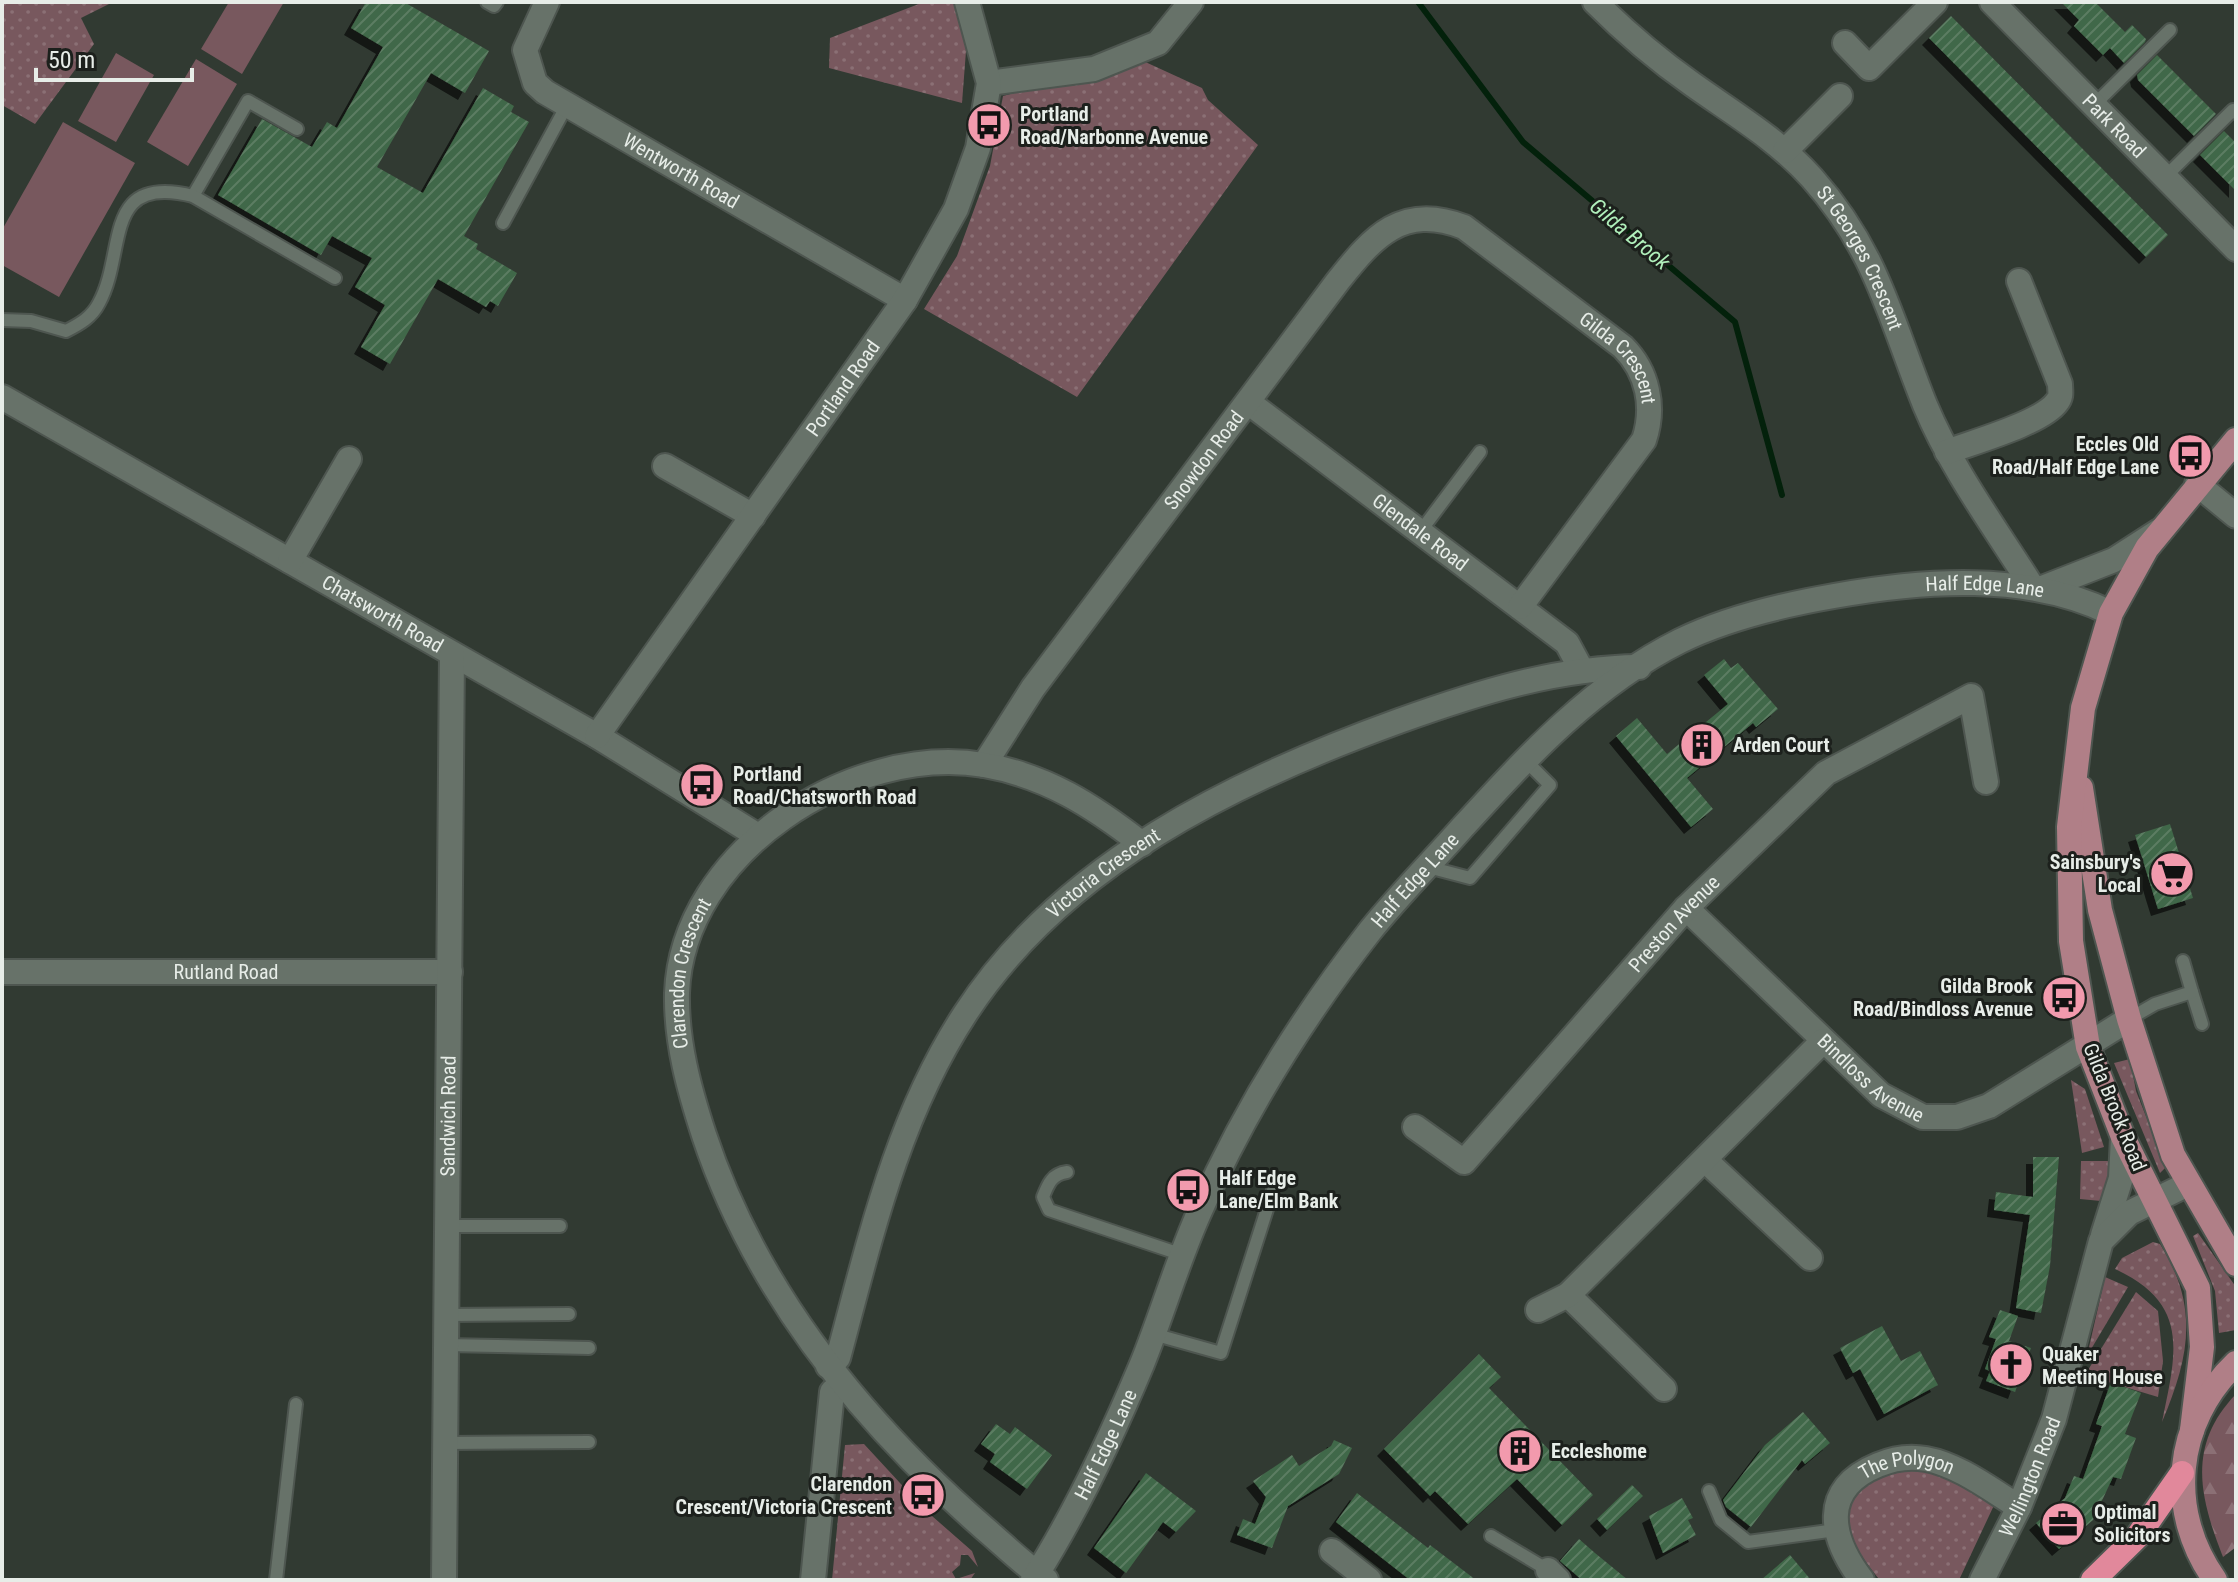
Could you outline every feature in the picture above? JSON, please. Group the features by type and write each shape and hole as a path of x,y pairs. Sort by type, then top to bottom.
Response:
{"highway":[{"path":"2093,1580 2125,1551 2150,1522 2182,1473"}],"main road":[{"path":"2078,770 2083,708 2111,613 2162,529 2236,440"},
{"name":"Gilda Brook Road","path":"2078,770 2100,910 2129,1019 2173,1155 2236,1264"},
{"name":"Gilda Brook Road","path":"2078,770 2069,827 2068,887 2071,941 2088,1047 2123,1137 2191,1269 2200,1299 2202,1347 2192,1430"},
{"path":"2213,1578 2191,1537 2181,1493 2182,1473 2192,1430 2205,1401 2236,1363"}],"street":[{"name":"Wentworth Road","path":"547,2 531,31 525,50 528,67 545,92 905,300"},
{"name":"Portland Road","path":"597,736 905,300 956,209 978,148 989,83 967,2"},
{"path":"989,83 1094,69 1158,43 1191,2"},
{"name":"St Georges Crescent","path":"1595,2 1620,27 1692,84 1756,127 1785,151 1812,178 1854,233 1885,292 1925,404 1947,452 2036,588"},
{"path":"1845,43 1869,68 1935,2"},
{"name":"Park Road","path":"1992,2 2236,249"},
{"path":"1785,151 1840,96"},
{"name":"Snowdon Road","path":"984,765 1019,707 1375,238 1399,223 1417,219 1445,220 1464,227"},
{"name":"Gilda Crescent","path":"1464,227 1623,347 1642,372 1648,395 1648,426 1634,458 1520,607"},
{"path":"1947,452 2041,414 2055,405 2061,395 2060,384 2019,281"},
{"name":"Chatsworth Road","path":"2,397 597,736 758,836"},
{"name":"Glendale Road","path":"1248,402 1567,643 1576,654 1581,669"},
{"path":"290,561 349,459"},
{"path":"665,466 753,516"},
{"path":"2197,484 2236,516"},
{"path":"2036,588 2114,560 2162,529"},
{"name":"Half Edge Lane","path":"1039,1578 1093,1472 1153,1334 1183,1255 1240,1128 1283,1055 1371,930 1524,759 1569,717 1639,667 1696,634 1751,615 1822,598 1864,590 1942,585 2036,588 2073,597 2111,613"},
{"name":"Sandwich Road","path":"444,1580 452,654"},
{"name":"Victoria Crescent","path":"813,1580 838,1358 903,1136 951,1037 996,971 1041,923 1104,870 1142,844 1222,798 1353,738 1456,701 1581,669 1639,667"},
{"name":"Preston Avenue","path":"1415,1127 1464,1162 1686,908 1826,773 1971,696 1986,782"},
{"name":"Clarendon Crescent","path":"1039,1578 937,1487 890,1440 835,1375 762,1266 726,1195 695,1107 681,1051 677,989 681,961 690,934 716,885 758,836 797,808 848,783 929,765 984,765 1056,785 1080,798 1142,844"},
{"name":"Bindloss Avenue","path":"1686,908 1823,1041 1894,1104 1923,1117 1940,1118 1989,1106 2129,1019"},
{"name":"Rutland Road","path":"2,972 450,972"},
{"path":"1538,1310 1568,1295 1823,1041"},
{"name":"Wellington Road","path":"1982,1580 2019,1507 2069,1372 2101,1241 2121,1178 2123,1137"},
{"path":"1705,1160 1810,1258"},
{"path":"2101,1241 2120,1220 2188,1184"},
{"path":"1568,1295 1664,1389"},
{"name":"The Polygon","path":"1836,1530 1836,1508 1842,1492 1852,1480 1887,1462 1907,1458 1926,1459 1954,1470 2019,1507"},
{"path":"1836,1530 1840,1546 1862,1580"},
{"path":"1332,1551 1369,1580"}],"lane":[{"path":"487,2 494,6 497,2"},
{"path":"2094,105 2170,30"},
{"path":"193,196 248,101 297,129"},
{"path":"503,223 567,105"},
{"path":"2165,177 2233,110 2236,113"},
{"path":"2,320 31,321 66,331 85,322 99,305 108,282 117,227 137,200 152,192 172,191 193,196 335,278"},
{"path":"1420,532 1480,452"},
{"path":"1428,867 1470,878 1550,785 1524,759"},
{"path":"2183,961 2202,1024"},
{"path":"2129,1019 2155,1004 2192,992"},
{"path":"1067,1172 1054,1177 1047,1185 1043,1197 1049,1210 1183,1255"},
{"path":"1153,1334 1221,1353 1276,1181"},
{"path":"447,1226 560,1226"},
{"path":"446,1315 569,1314"},
{"path":"446,1345 589,1348"},
{"path":"276,1580 296,1404"},
{"path":"446,1443 589,1442"},
{"path":"1709,1491 1721,1520 1748,1542 1836,1530"},
{"path":"1491,1536 1553,1575"}],"green space":[{"path":"2,2 113,2 81,18 94,44 35,124 2,105"},
{"path":"229,2 284,2 242,74 201,49"},
{"path":"924,2 960,2 967,38 962,103 829,68 830,38"},
{"path":"116,53 154,75 116,142 78,121"},
{"path":"196,59 237,84 188,166 147,142"},
{"path":"1141,60 1202,88 1208,100 1258,145 1077,397 924,309 957,256 990,166 1003,96"},
{"path":"63,122 135,163 59,297 2,265 2,230"},
{"path":"2130,1059 2136,1091 2166,1167 2160,1173 2114,1063"},
{"path":"2071,1080 2085,1089 2104,1147 2082,1153"},
{"path":"2081,1161 2109,1161 2113,1175 2101,1201 2080,1199"},
{"path":"2198,1233 2236,1287 2236,1330 2219,1333 2215,1291 2193,1236"},
{"path":"2153,1242 2160,1244 2173,1267 2185,1311 2184,1354 2162,1422 2173,1352 2167,1315 2156,1298 2139,1283 2115,1269 2122,1258"},
{"path":"2105,1277 2128,1287 2087,1356"},
{"path":"2136,1292 2158,1311 2163,1361 2158,1397 2085,1375"},
{"path":"2236,1394 2236,1547 2223,1557 2208,1513 2202,1472 2210,1432 2220,1413"},
{"path":"864,1444 924,1509 972,1551 978,1567 968,1555 961,1555 960,1565 952,1572 956,1579 975,1573 970,1580 832,1580 845,1445"},
{"path":"1920,1463 1996,1501 1959,1580 1880,1580 1854,1543 1847,1516 1850,1503 1858,1490 1872,1479"}],"building":[{"path":"366,2 404,2 489,51 465,93 431,73 377,167 423,193 483,88 514,106 511,112 529,122 464,236 478,244 476,249 517,273 498,306 490,301 486,307 438,279 390,364 361,347 385,305 355,287 372,258 332,236 321,255 218,195 262,119 312,147 327,122 337,128 383,47 351,28"},
{"path":"2061,2 2095,2 2125,32 2132,25 2146,39 2145,42 2124,63 2110,48 2103,55 2074,26 2079,20"},
{"path":"1951,16 2168,235 2146,257 1929,38"},
{"path":"2157,55 2216,114 2194,136 2138,80 2137,75"},
{"path":"2224,131 2236,143 2236,191 2200,155"},
{"name":"Arden Court","path":"1724,659 1731,668 1738,663 1778,709 1756,727 1753,723 1687,778 1713,809 1691,827 1616,736 1637,718 1667,754 1728,704 1704,675"},
{"path":"2170,824 2193,898 2158,909 2135,835"},
{"path":"2033,1157 2059,1157 2050,1266 2041,1313 2016,1308 2030,1215 1994,1210 1996,1192 2033,1197"},
{"path":"2000,1310 2018,1316 2009,1341 2031,1348 2015,1392 1986,1381 1990,1371 1985,1369 1996,1339 1989,1337"},
{"path":"1882,1326 1901,1361 1920,1351 1938,1385 1884,1414 1860,1369 1853,1373 1840,1348"},
{"path":"1479,1354 1501,1377 1489,1388 1593,1495 1562,1525 1517,1479 1468,1524 1435,1491 1430,1496 1384,1449"},
{"path":"2111,1382 2141,1393 2125,1434 2136,1438 2121,1479 2113,1477 2093,1520 2059,1549 2036,1523 2065,1498 2074,1476 2083,1479 2102,1426 2096,1424"},
{"path":"1803,1412 1830,1443 1805,1464 1802,1460 1751,1527 1726,1507 1723,1500 1765,1445"},
{"path":"996,1424 1010,1434 1015,1427 1052,1455 1027,1489 990,1462 995,1454 981,1444"},
{"path":"1334,1440 1352,1448 1339,1474 1288,1506 1272,1548 1237,1535 1243,1519 1255,1524 1266,1497 1253,1481 1292,1455 1299,1466 1331,1446"},
{"path":"1146,1473 1196,1511 1176,1532 1163,1522 1126,1573 1094,1548"},
{"path":"1632,1485 1643,1496 1607,1530 1597,1519"},
{"path":"1357,1493 1428,1548 1430,1545 1476,1580 1410,1580 1336,1522"},
{"path":"1682,1498 1693,1518 1688,1520 1696,1535 1663,1553 1649,1516"},
{"path":"1579,1539 1628,1580 1582,1580 1560,1561"},
{"path":"1790,1555 1811,1580 1761,1580"}],"waterway":[{"name":"Gilda Brook","path":"1418,2 1523,142 1735,322 1782,495"}],"place":[{"name":"Portland Road/Narbonne Avenue","path":"989,125"},
{"name":"Eccles Old Road/Half Edge Lane","path":"2190,456"},
{"name":"Arden Court","path":"1702,745"},
{"name":"Portland Road/Chatsworth Road","path":"702,785"},
{"name":"Sainsbury's Local","path":"2172,874"},
{"name":"Gilda Brook Road/Bindloss Avenue","path":"2064,998"},
{"name":"Half Edge Lane/Elm Bank","path":"1188,1190"},
{"name":"Quaker Meeting House","path":"2011,1365"},
{"name":"Eccleshome","path":"1520,1451"},
{"name":"Clarendon Crescent/Victoria Crescent","path":"923,1495"},
{"name":"Optimal Solicitors","path":"2063,1524"}]}
